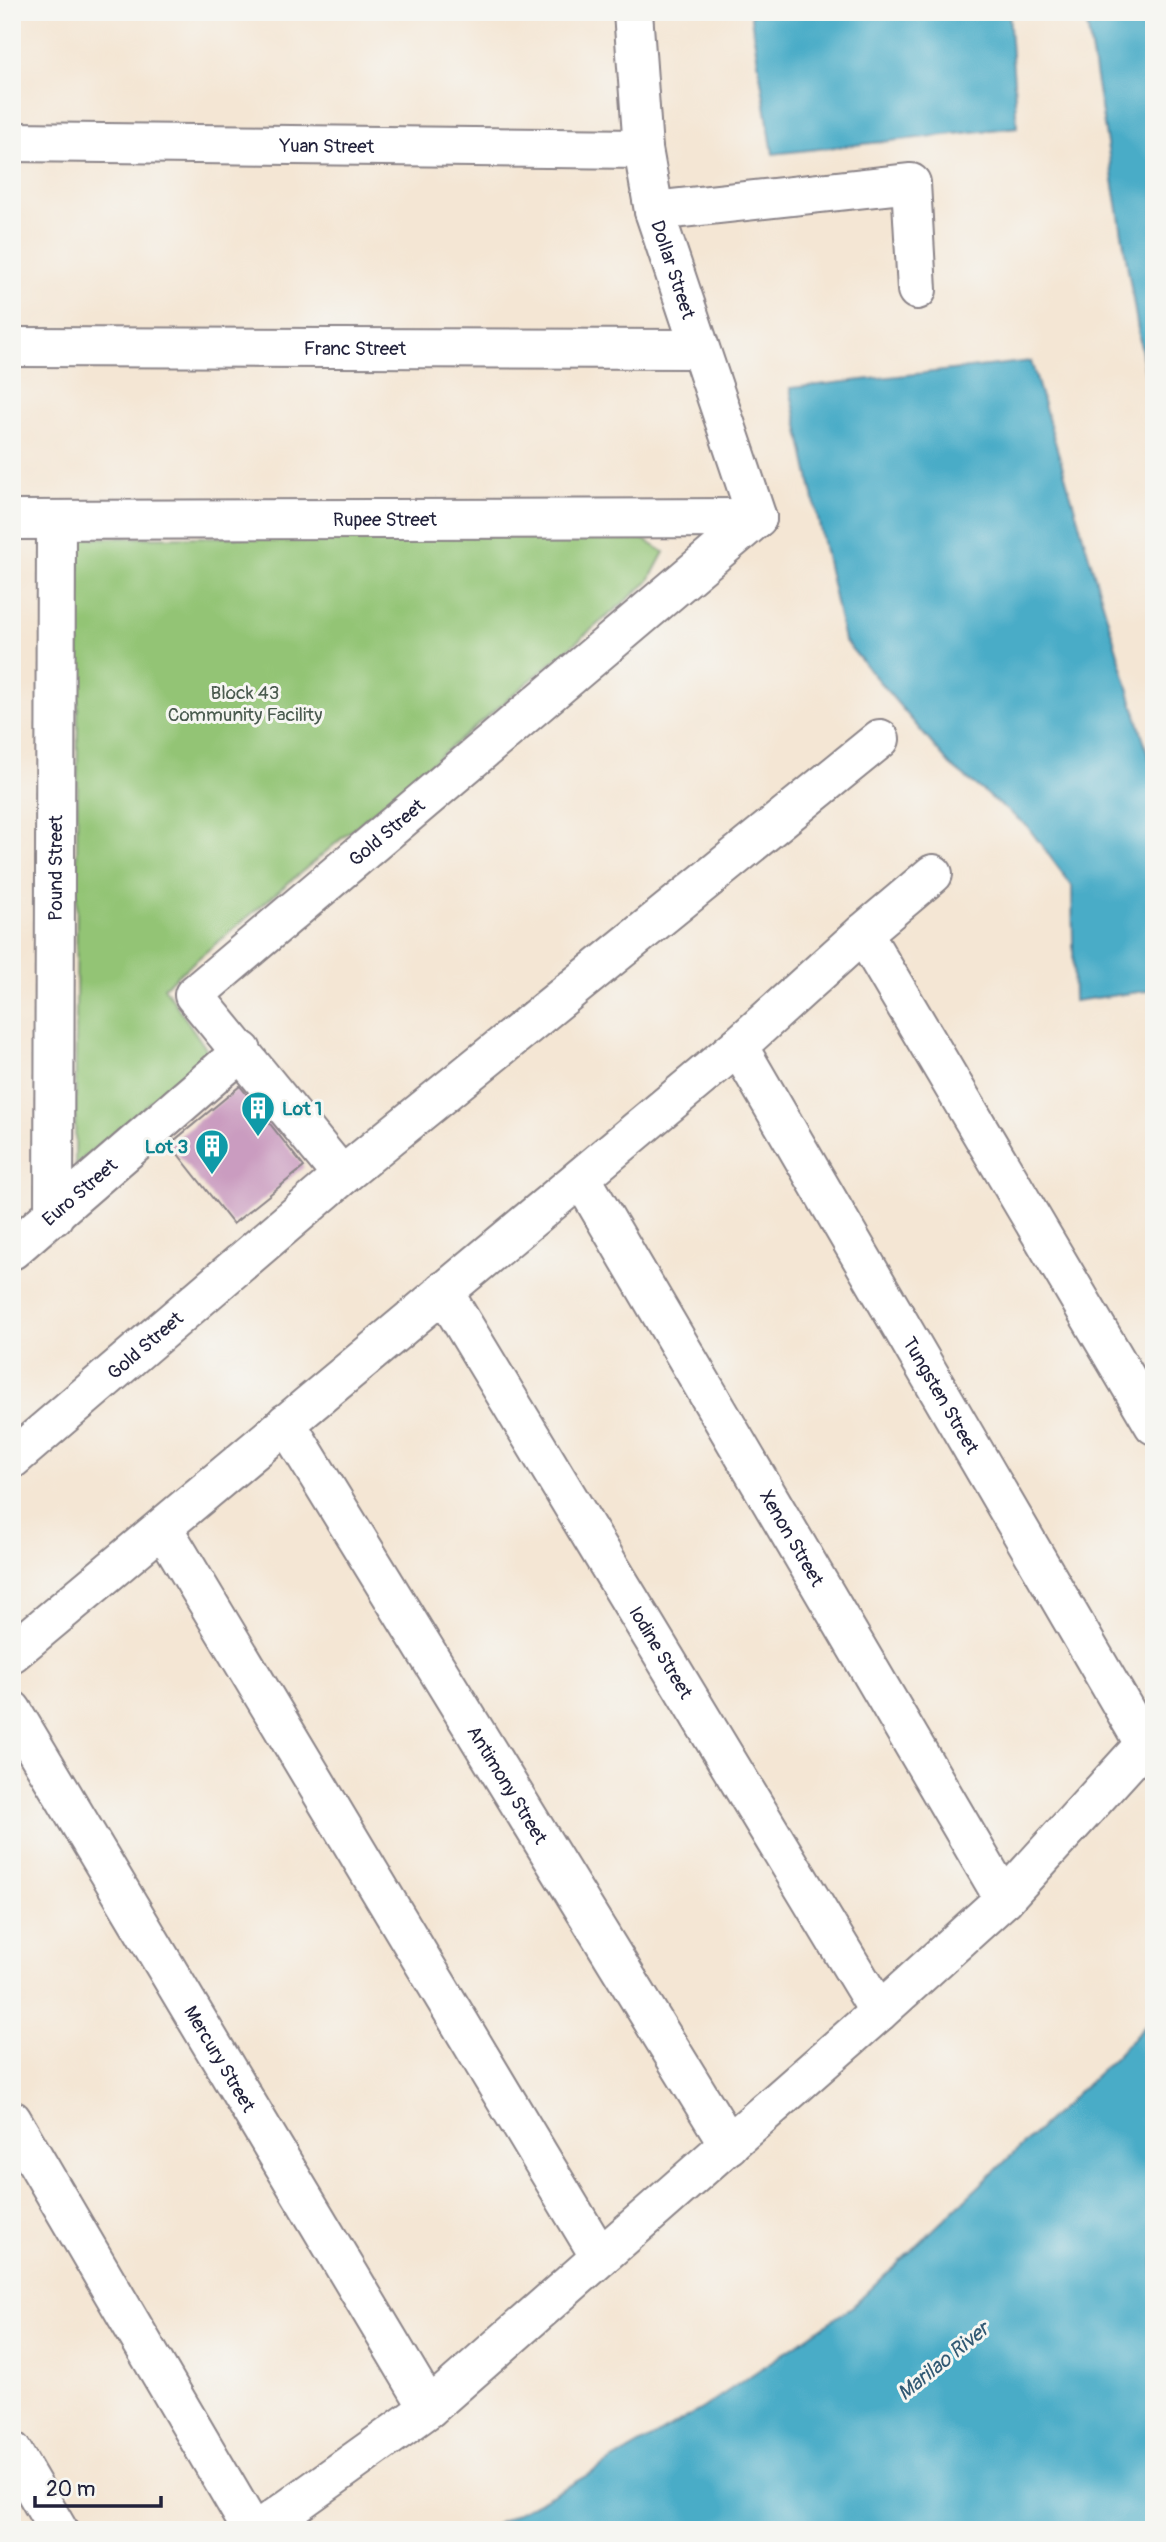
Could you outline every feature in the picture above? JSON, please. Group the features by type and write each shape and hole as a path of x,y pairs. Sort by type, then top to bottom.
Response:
{"street":[{"name":"Dollar Street","path":"633,12 643,149 654,211 758,518"},
{"name":"Yuan Street","path":"12,142 643,149"},
{"path":"654,211 911,183 917,290"},
{"name":"Franc Street","path":"12,347 699,349"},
{"name":"Rupee Street","path":"12,520 758,518"},
{"name":"Gold Street","path":"342,1176 194,995 758,518"},
{"name":"Pound Street","path":"54,1216 56,520"},
{"name":"Gold Street","path":"12,1459 342,1176 880,739"},
{"path":"12,1653 443,1291 582,1179 933,874"},
{"path":"863,933 1154,1424"},
{"name":"Tungsten Street","path":"738,1046 1149,1740"},
{"name":"Euro Street","path":"12,1250 242,1051"},
{"name":"Xenon Street","path":"582,1179 1004,1899"},
{"name":"Iodine Street","path":"443,1291 879,2012"},
{"name":"Antimony Street","path":"286,1423 729,2145"},
{"path":"163,1528 600,2258"},
{"name":"Mercury Street","path":"12,1710 429,2408"},
{"path":"259,2530 429,2408 879,2012 1004,1899 1149,1740"},
{"path":"12,2120 252,2530"},
{"path":"12,2451 58,2530"}],"green space":[{"name":"Block 43 Community Facility","path":"635,534 664,552 648,582 164,987 209,1053 75,1165 79,538"}],"water":[{"path":"750,12 1009,12 1017,127 773,154"},
{"path":"1085,12 1154,12 1154,425"},
{"path":"1031,361 1154,775 1154,990 1074,1001 1072,886 1027,826 950,765 844,640 790,388"},
{"name":"Marilao River","path":"1154,2017 1154,2520 1140,2530 485,2530 563,2489 703,2408 853,2306"}],"building":[{"path":"240,1086 304,1167 233,1224 170,1144"}],"place":[{"name":"Lot 1","path":"258,1138"},
{"name":"Lot 3","path":"212,1176"}]}
